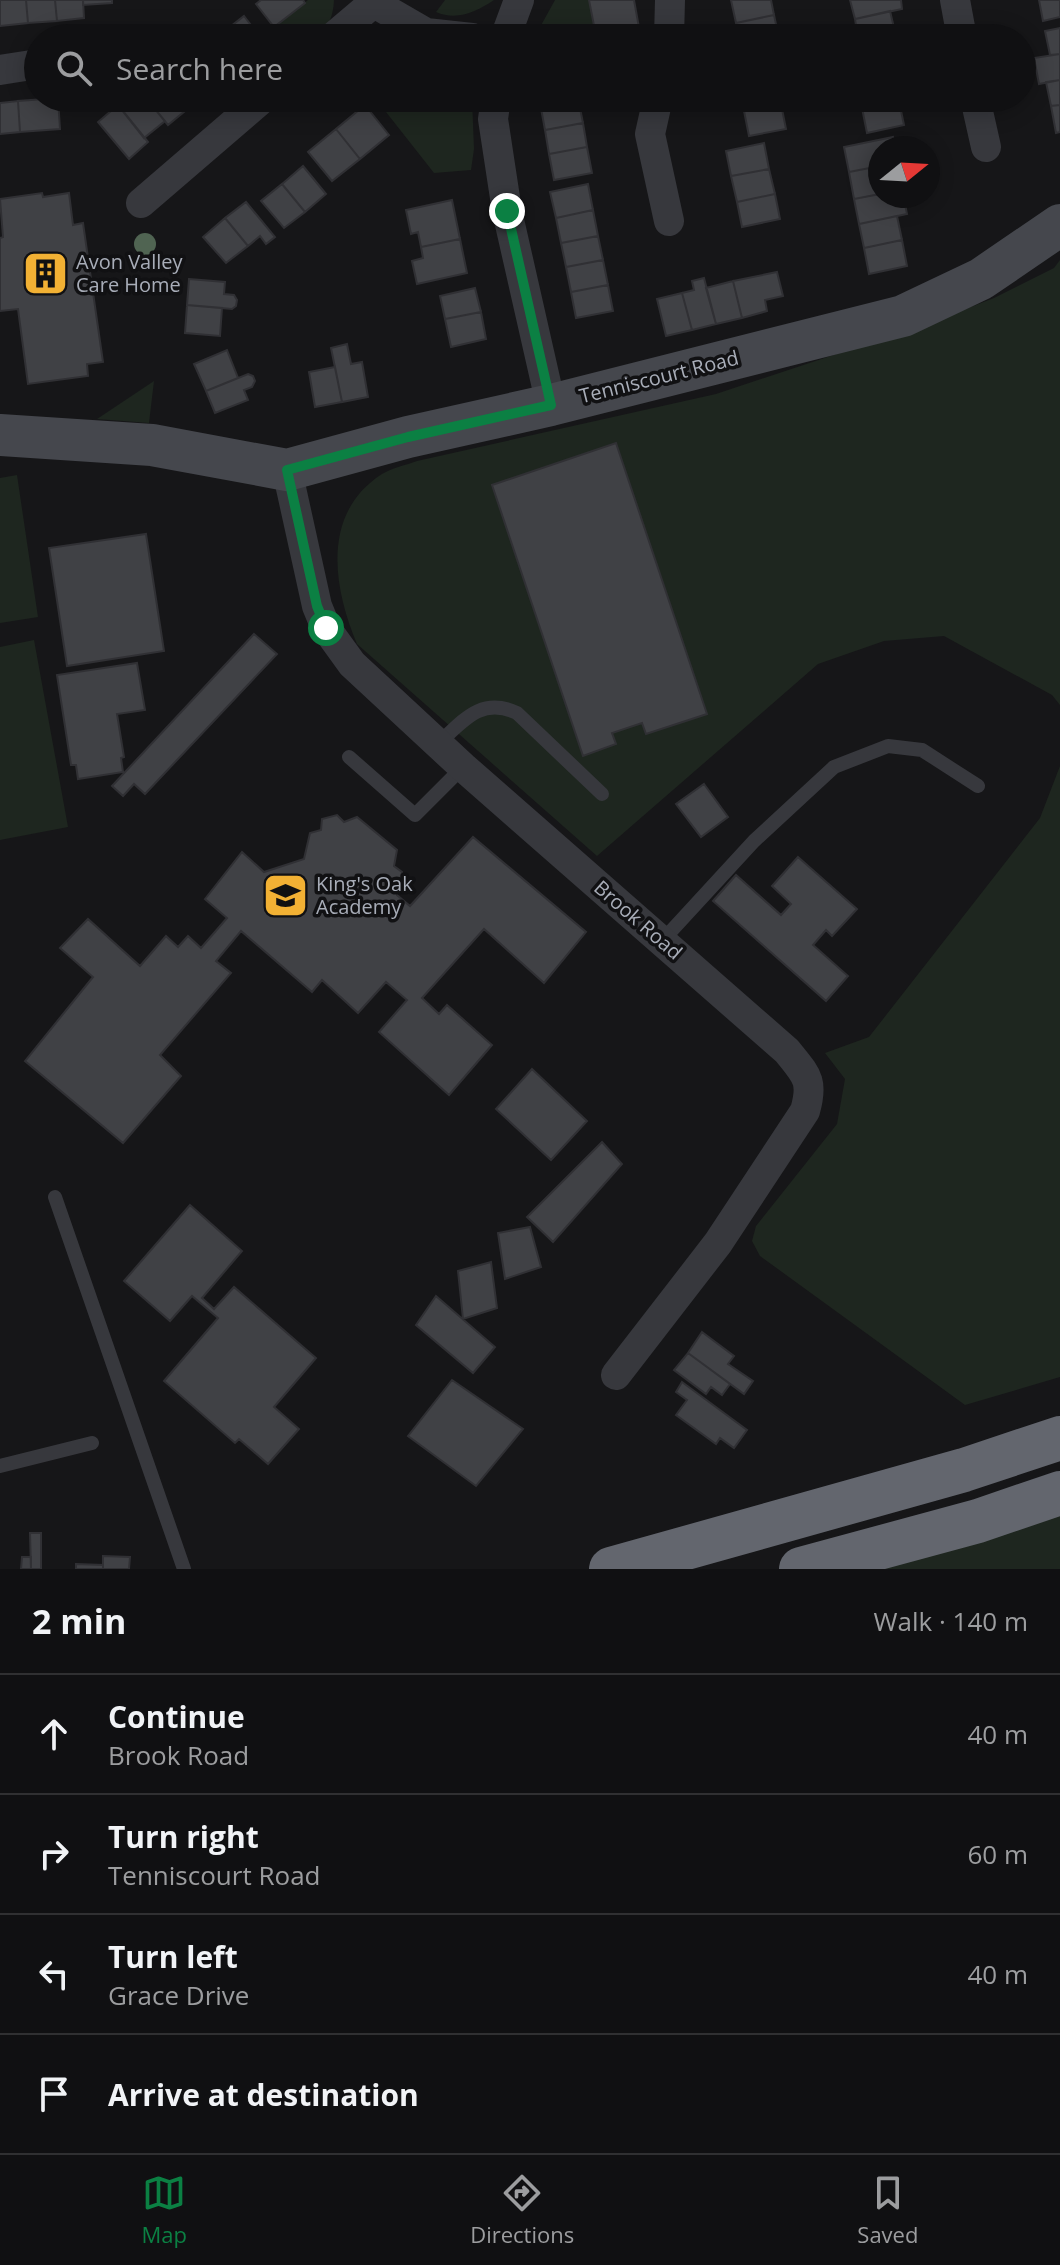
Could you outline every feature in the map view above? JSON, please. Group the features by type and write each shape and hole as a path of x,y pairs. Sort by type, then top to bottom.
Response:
{"highway":[{"path":"611,1569 964,1470 1060,1438"},
{"path":"801,1569 978,1521 1060,1493"}],"street":[{"path":"510,24 519,0"},
{"path":"669,24 670,0"},
{"path":"955,0 959,24"},
{"path":"347,24 370,2 410,24"},
{"path":"0,70 24,66"},
{"path":"141,203 247,112"},
{"path":"494,112 507,211 551,405"},
{"path":"655,112 650,134 669,221"},
{"path":"978,112 986,147"},
{"name":"Tenniscourt Road","path":"0,435 152,445 287,470 408,437 551,405 903,316 981,279 1060,225"},
{"name":"Brook Road","path":"287,470 317,606 326,628 352,664 463,767 787,1051 804,1073 811,1091 805,1111 718,1243 616,1375"}],"lane":[{"path":"438,744 470,715 490,707 505,707 517,713 602,794"},
{"path":"662,941 754,841 834,767 888,746 922,750 978,786"},
{"path":"349,757 415,815 463,767"},
{"path":"55,1197 184,1569"},
{"path":"0,1466 92,1443"}],"shaded area":[{"path":"308,0 334,0 328,24 279,24"},
{"path":"445,0 494,0 473,11 451,16 436,12"},
{"path":"555,0 589,0 594,24 542,24"},
{"path":"386,112 473,112 474,149 471,170 434,173"},
{"path":"1060,260 1060,705 1052,695 944,636 884,641 818,664 597,856 357,644 342,599 338,575 341,530 349,509 362,490 382,474 417,461 716,394 927,324 994,298 1054,268"},
{"path":"154,381 149,423 97,419"},
{"path":"17,475 38,617 0,623 0,478"},
{"path":"34,640 68,827 0,840 0,647"},
{"path":"1060,766 1060,1377 965,1405 760,1256 752,1241 756,1226 837,1124 845,1079 825,1053 869,1037 1040,818"},
{"path":"1060,1515 1060,1569 874,1569"}],"building":[{"path":"0,0 26,0 28,23 0,26"},
{"path":"26,0 55,0 57,21 28,23"},
{"path":"55,0 83,0 84,18 57,21"},
{"path":"83,0 112,0 112,3 83,5"},
{"path":"261,0 303,0 305,3 278,24 272,24 256,4"},
{"path":"589,0 634,0 638,24 594,24"},
{"path":"731,0 771,0 774,15 736,23"},
{"path":"850,0 901,0 902,9 855,19"},
{"path":"1039,0 1060,0 1060,17 1043,21"},
{"path":"890,11 893,24 856,24 855,19"},
{"path":"774,15 776,24 736,24"},
{"path":"244,16 250,24 234,24"},
{"path":"1060,28 1060,54 1050,55 1045,31"},
{"path":"1060,54 1060,80 1039,84 1036,58"},
{"path":"1060,80 1060,105 1051,106 1046,82"},
{"path":"18,101 24,101 24,112 59,112 60,129 20,132"},
{"path":"18,101 20,132 0,134 0,103"},
{"path":"1060,105 1060,132 1056,133 1051,106"},
{"path":"110,112 124,112 148,142 129,159 98,122"},
{"path":"123,112 158,112 165,121 144,138"},
{"path":"157,112 184,112 168,125"},
{"path":"357,112 371,112 389,135 360,159 336,129"},
{"path":"542,112 581,112 583,123 545,130"},
{"path":"744,112 783,112 786,129 749,136"},
{"path":"863,112 901,112 904,125 867,133"},
{"path":"583,123 587,147 549,154 545,130"},
{"path":"336,129 360,159 332,181 308,152"},
{"path":"868,142 868,168 849,172 844,147"},
{"path":"764,143 769,169 731,176 726,151"},
{"path":"587,147 592,173 554,180 549,154"},
{"path":"303,166 326,194 305,212 282,184"},
{"path":"868,168 868,196 854,199 849,172"},
{"path":"769,169 775,194 737,202 731,176"},
{"path":"282,184 305,212 284,228 261,201"},
{"path":"588,184 593,210 556,218 550,192"},
{"name":"Avon Valley Care Home","path":"42,193 43,197 69,193 73,225 83,223 103,362 87,364 88,376 28,384 18,309 0,311 0,238 3,237 0,199"},
{"path":"775,194 780,219 742,227 737,202"},
{"path":"868,196 868,208 906,208 907,214 859,224 854,199"},
{"path":"452,200 460,239 421,247 418,232 411,234 406,210"},
{"path":"246,202 275,237 266,244 260,236 248,246 225,218"},
{"path":"593,210 598,236 561,243 556,218"},
{"path":"897,216 902,240 864,248 859,224"},
{"path":"225,218 248,246 226,263 203,237"},
{"path":"598,236 603,260 566,267 561,243"},
{"path":"460,239 467,273 417,284 412,261 423,258 421,247"},
{"path":"902,240 907,266 869,274 864,248"},
{"path":"603,260 608,285 571,292 566,267"},
{"path":"777,272 783,296 765,300 767,311 742,318 733,281"},
{"path":"704,278 716,324 692,330 682,293 694,290 692,281"},
{"path":"189,279 225,282 224,294 234,295 236,306 232,309 187,305"},
{"path":"733,281 742,318 716,324 706,288"},
{"path":"608,285 613,311 576,318 571,292"},
{"path":"475,288 481,312 445,319 440,296"},
{"path":"682,293 692,330 666,336 657,299"},
{"path":"187,305 222,308 220,336 185,333"},
{"path":"481,312 486,339 451,347 445,319"},
{"path":"347,344 351,364 362,362 368,397 342,402 331,348"},
{"path":"227,350 238,378 206,391 194,364"},
{"path":"335,367 342,402 315,407 309,372"},
{"path":"248,374 255,381 252,387 244,390 248,400 215,413 206,391"},
{"path":"616,443 707,714 646,734 642,723 612,733 616,744 583,756 492,485"},
{"path":"146,534 164,651 67,666 49,548"},
{"path":"254,634 277,654 145,794 134,784 123,796 112,786"},
{"path":"137,663 145,710 117,714 124,757 121,758 123,772 78,779 76,765 71,765 57,675"},
{"path":"704,784 728,817 701,837 676,804"},
{"path":"337,815 344,822 357,817 397,850 394,866 402,872 397,895 410,906 473,837 586,932 544,983 484,929 422,998 439,1014 447,1005 492,1045 449,1095 379,1032 407,1000 386,982 358,1013 322,980 312,992 241,931 216,961 231,973 160,1055 181,1076 123,1143 25,1061 93,977 60,948 88,919 140,966 166,936 178,947 188,936 201,948 227,918 205,899 242,852 264,872 304,859 310,833 321,830 322,819"},
{"path":"798,857 857,909 832,936 826,930 813,945 848,976 826,1001 713,901 736,875 781,915 791,904 772,886"},
{"path":"532,1069 587,1121 551,1160 496,1109"},
{"path":"602,1142 622,1164 553,1242 527,1217"},
{"path":"190,1205 242,1251 202,1298 214,1309 234,1287 316,1358 274,1407 299,1429 268,1464 239,1439 235,1443 164,1381 218,1318 192,1296 170,1321 124,1281"},
{"path":"530,1227 541,1267 505,1279 498,1233"},
{"path":"491,1262 497,1308 463,1319 458,1271"},
{"path":"436,1296 495,1347 473,1373 416,1325"},
{"path":"702,1332 734,1356 728,1364 753,1381 744,1394 688,1353"},
{"path":"688,1353 730,1384 722,1395 711,1387 706,1394 674,1370"},
{"path":"452,1380 523,1429 476,1486 408,1436"},
{"path":"682,1382 747,1430 734,1448 720,1438 716,1444 676,1415 687,1400 676,1392"},
{"path":"30,1533 41,1533 41,1569 31,1569"},
{"path":"103,1556 130,1557 129,1569 103,1569"},
{"path":"22,1557 31,1557 31,1569 21,1569"},
{"path":"76,1564 103,1565 103,1569 76,1569"}],"place":[{"name":"Avon Valley Care Home","path":"45,273"},
{"name":"King's Oak Academy","path":"285,896"}],"route":[{"path":"326,628 317,606 287,470 408,437 551,405 507,211"}]}
